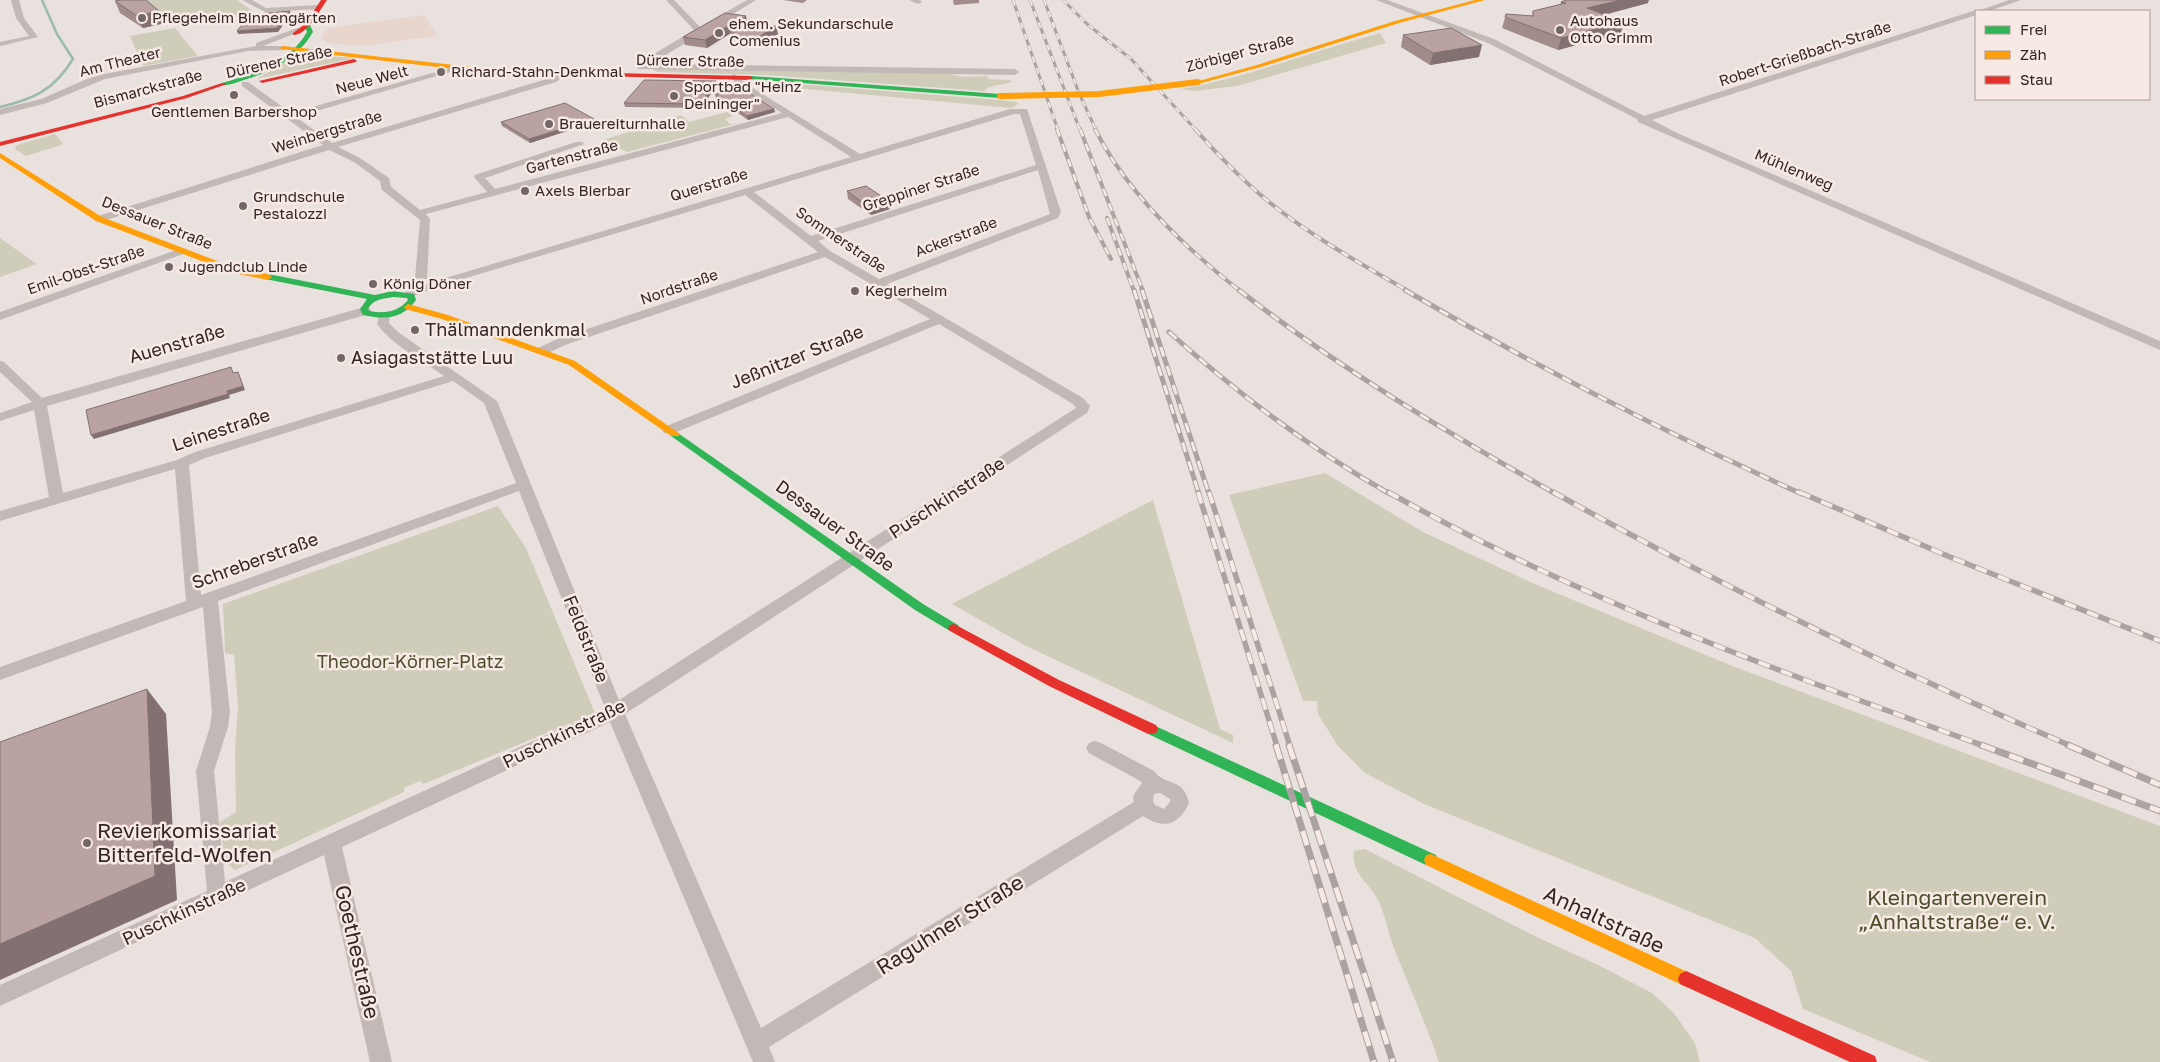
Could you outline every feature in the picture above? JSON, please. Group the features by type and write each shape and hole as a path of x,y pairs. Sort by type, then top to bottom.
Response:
{"main road":[{"name":"Zörbiger Straße","path":"1000,96 1060,96 1112,93 1198,82 1251,68 1420,16 1482,0"},
{"name":"Bismarckstraße","path":"240,83 283,48 322,4"},
{"name":"Bismarckstraße","path":"0,144 240,83 277,65 299,49 310,32 303,27"},
{"name":"Dürener Straße","path":"283,48 379,57 499,72 766,78 1000,96"},
{"name":"Dürener Straße","path":"240,83 379,57"},
{"name":"Bismarckstraße","path":"0,138 69,125"},
{"name":"Dessauer Straße","path":"0,155 99,219 236,271 375,298 406,298 445,317 572,363 935,618 1054,683 1324,809"},
{"path":"375,298 367,303 365,311 372,315 384,315 400,311 406,298"},
{"name":"Anhaltstraße","path":"1324,809 1774,1020 1869,1062"}],"street":[{"path":"0,44 34,37 20,18 15,0"},
{"path":"246,0 265,10 322,4"},
{"path":"670,0 699,30"},
{"path":"631,75 640,66 752,0"},
{"name":"Mühlenweg","path":"1380,0 1491,41 1641,120 2160,346"},
{"path":"1985,10 2017,0"},
{"name":"Robert-Grießbach-Straße","path":"1641,120 1975,13"},
{"name":"Am Theater","path":"248,49 303,27"},
{"name":"Am Theater","path":"0,112 44,101 104,77 248,49 283,48"},
{"name":"Dürener Straße","path":"640,66 1015,72"},
{"name":"Neue Welt","path":"290,116 460,68"},
{"name":"Weinbergstraße","path":"99,219 331,146 553,80 562,74"},
{"path":"734,77 740,83 858,157"},
{"path":"750,88 755,83 766,78"},
{"path":"240,83 331,146 357,160 385,180 386,188 425,219 421,278 406,298"},
{"name":"Querstraße","path":"406,298 435,284 1013,111 1021,110 1025,113 1042,166"},
{"name":"Gartenstraße","path":"419,213 790,114"},
{"path":"494,194 479,177 579,144"},
{"name":"Ackerstraße","path":"876,284 1054,216 1056,212 1042,166"},
{"name":"Greppiner Straße","path":"810,240 1042,166"},
{"name":"Sommerstraße","path":"745,190 826,253 1078,401"},
{"name":"Emil-Obst-Straße","path":"0,316 182,251"},
{"name":"Nordstraße","path":"542,351 561,342 826,253"},
{"name":"Auenstraße","path":"0,417 68,394 365,311"},
{"name":"Feldstraße","path":"384,315 382,324 387,329 453,377 490,401 609,695 614,712 760,1053"},
{"name":"Jeßnitzer Straße","path":"669,430 939,320"},
{"path":"0,365 33,394 40,404 58,500"},
{"name":"Leinestraße","path":"0,516 182,463 200,454 453,377"},
{"name":"Puschkinstraße","path":"0,996 614,712 1078,413 1083,406 1078,401"},
{"path":"182,463 202,602 221,712 220,724 205,771 214,876 218,896"},
{"name":"Schreberstraße","path":"0,674 523,485"},
{"path":"1095,748 1147,776 1154,786"},
{"path":"1154,786 1166,786 1176,792 1180,803 1174,812 1163,816 1151,813 1144,806 1143,796 1145,792 1154,786"},
{"name":"Raguhner Straße","path":"760,1053 1144,806"},
{"name":"Goethestraße","path":"331,843 381,1062"}],"green space":[{"path":"142,0 237,0 254,12 177,25"},
{"path":"175,28 198,56 143,66 130,36"},
{"path":"1380,33 1386,43 1237,86 1194,91 1181,89 1256,71"},
{"path":"300,54 355,58 256,79"},
{"path":"653,68 941,72 963,77 987,76 989,79 1013,82 989,87 984,91 766,75 658,72 653,70"},
{"path":"773,82 999,100 1017,102 1018,104 1011,108 774,86 767,91 761,87 763,84"},
{"path":"727,112 733,116 725,119 730,124 739,123 627,152 603,140 681,115 689,122"},
{"path":"55,134 63,144 26,156 15,149 20,144"},
{"path":"0,238 4,241 37,264 0,277"},
{"name":"Kleingartenverein „Anhaltstraße“ e. V.","path":"1325,473 1423,532 1537,585 1735,667 2160,826 2160,1062 1930,1062 1803,1009 1791,971 1755,938 1424,804 1365,773 1338,746 1318,714 1317,701 1303,701 1229,495"},
{"path":"1153,500 1220,729 1233,735 1233,743 1026,646 952,604"},
{"name":"Theodor-Körner-Platz","path":"498,506 526,548 595,713 431,781 423,784 420,781 404,788 404,792 235,870 225,862 220,822 236,812 235,750 238,705 234,655 225,653 223,604"},
{"path":"1365,849 1543,940 1596,964 1652,993 1673,1012 1695,1043 1700,1062 1439,1062 1395,951 1380,904 1355,866 1354,851"}],"shaded area":[{"path":"424,15 437,36 362,46 328,43 321,39 328,28"}],"building":[{"path":"146,0 159,11 137,16 115,1"},
{"path":"1566,0 1621,0 1587,8 1624,22 1561,38 1505,17 1506,14 1533,16 1533,11 1566,3 1561,2"},
{"path":"290,11 277,28 237,31 248,17 256,14"},
{"path":"725,13 746,16 738,21 776,26 754,40 736,39 730,25 705,40 683,37"},
{"path":"1451,28 1482,45 1433,53 1403,35"},
{"path":"644,80 716,81 700,104 624,103"},
{"path":"741,88 774,109 747,116 715,94"},
{"name":"Brauereiturnhalle","path":"565,103 594,119 529,139 501,122"},
{"path":"866,186 889,201 870,208 847,191"},
{"path":"231,367 233,373 238,372 243,386 227,391 228,394 91,435 86,410"},
{"name":"Revierkomissariat Bitterfeld-Wolfen","path":"147,689 155,876 0,944 0,742"}],"waterway":[{"path":"0,107 42,92 51,86 66,70 73,59 57,34 42,0"}],"railway":[{"path":"1013,0 1058,130"},
{"path":"1030,0 1080,130"},
{"path":"1044,0 1079,93 1096,130"},
{"path":"1063,0 1087,24 1131,59 1196,130"},
{"path":"1057,129 1089,217 1111,259"},
{"path":"1080,129 1143,291"},
{"path":"1095,129 1123,175 1158,218 1198,256 1240,291"},
{"path":"1195,129 1221,158 1259,194 1285,214 1337,249 1408,291"},
{"path":"1107,218 1134,291"},
{"path":"1134,290 1199,494"},
{"path":"1142,290 1209,494"},
{"path":"1239,290 1314,346 1393,398 1556,494"},
{"path":"1405,290 1502,345 1600,397 1802,494"},
{"path":"1169,332 1221,377 1275,419 1331,458 1390,494"},
{"path":"1198,492 1277,746"},
{"path":"1209,492 1290,746"},
{"path":"1388,492 1532,566 1680,631 1984,746"},
{"path":"1553,492 1680,561 1809,626 2071,746"},
{"path":"1799,492 1950,557 2160,641"},
{"path":"1276,745 1374,1062"},
{"path":"1289,745 1393,1062"},
{"path":"1981,745 2160,811"},
{"path":"2068,745 2160,785"}],"traffic: fast":[{"path":"224,84 249,77 285,60 304,43 310,32 307,25"},
{"path":"750,78 1000,96"},
{"path":"268,277 375,298 393,294 411,296 412,300 403,309 392,314 366,313 364,309 367,303 375,298"},
{"path":"675,434 919,607 954,628"},
{"path":"1151,729 1431,860"}],"traffic: slow":[{"path":"1198,82 1259,66 1397,22 1482,0"},
{"path":"283,48 499,72 520,72"},
{"path":"1000,96 1099,94 1198,82"},
{"path":"0,155 99,219 236,271 268,277"},
{"path":"408,307 445,317 572,363 675,434"},
{"path":"1431,860 1686,979"}],"traffic: jam":[{"path":"295,34 307,25 324,0"},
{"path":"262,81 354,61"},
{"path":"520,72 750,78"},
{"path":"0,144 185,97 224,84"},
{"path":"954,628 1054,683 1151,729"},
{"path":"1686,979 1869,1062"}],"place":[{"name":"Pflegeheim Binnengärten","path":"142,18"},
{"name":"Autohaus Otto Grimm","path":"1560,30"},
{"name":"ehem. Sekundarschule Comenius","path":"719,33"},
{"name":"Richard-Stahn-Denkmal","path":"441,72"},
{"name":"Gentlemen Barbershop","path":"234,95"},
{"name":"Sportbad \"Heinz Deininger\"","path":"674,96"},
{"name":"Brauereiturnhalle","path":"549,124"},
{"name":"Axels Bierbar","path":"525,191"},
{"name":"Grundschule Pestalozzi","path":"243,206"},
{"name":"Jugendclub Linde","path":"169,267"},
{"name":"König Döner","path":"373,284"},
{"name":"Keglerheim","path":"855,291"},
{"name":"Thälmanndenkmal","path":"415,330"},
{"name":"Asiagaststätte Luu","path":"341,358"},
{"name":"Revierkomissariat Bitterfeld-Wolfen","path":"87,843"}]}
